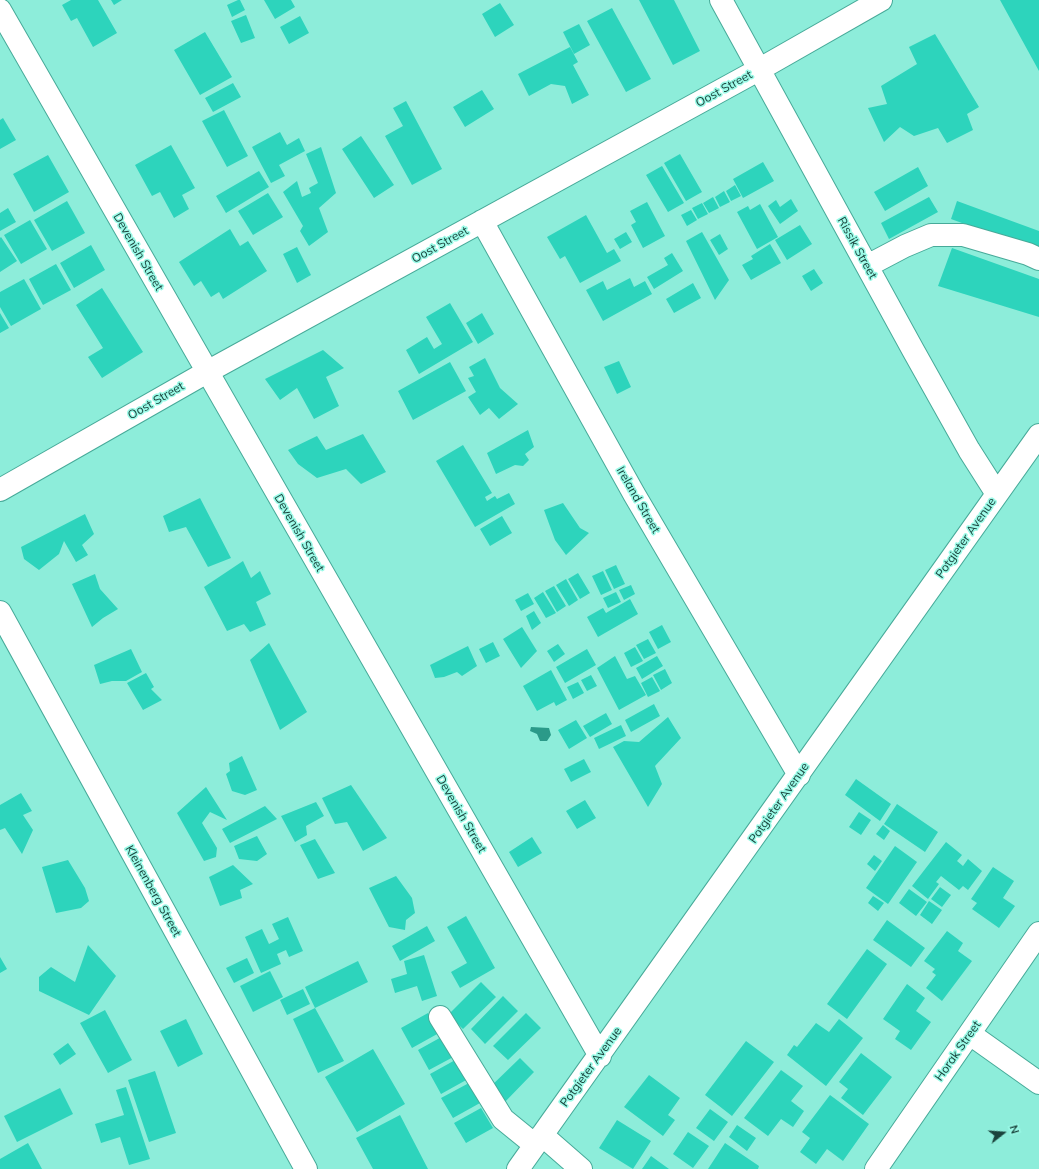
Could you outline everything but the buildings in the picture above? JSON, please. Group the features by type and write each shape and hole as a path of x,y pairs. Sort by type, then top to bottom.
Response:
{"street":[{"name":"Rissik Street","path":"721,0 969,450 997,494"},
{"name":"Oost Street","path":"0,490 207,372 760,70 880,0"},
{"name":"Devenish Street","path":"0,10 600,1056"},
{"name":"Ireland Street","path":"482,221 634,494 799,776"},
{"path":"867,266 905,246 931,235 963,235 1028,254 1039,260"},
{"name":"Potgieter Avenue","path":"518,1169 799,776 1039,435"},
{"name":"Kleinenberg Street","path":"0,612 306,1169"},
{"name":"Horak Street","path":"876,1169 1039,933"},
{"path":"440,1017 503,1119 539,1140 581,1169"},
{"path":"970,1034 1039,1083"}],"water":[{"path":"531,727 549,728 551,735 547,741 540,741 537,734 530,731"}]}
